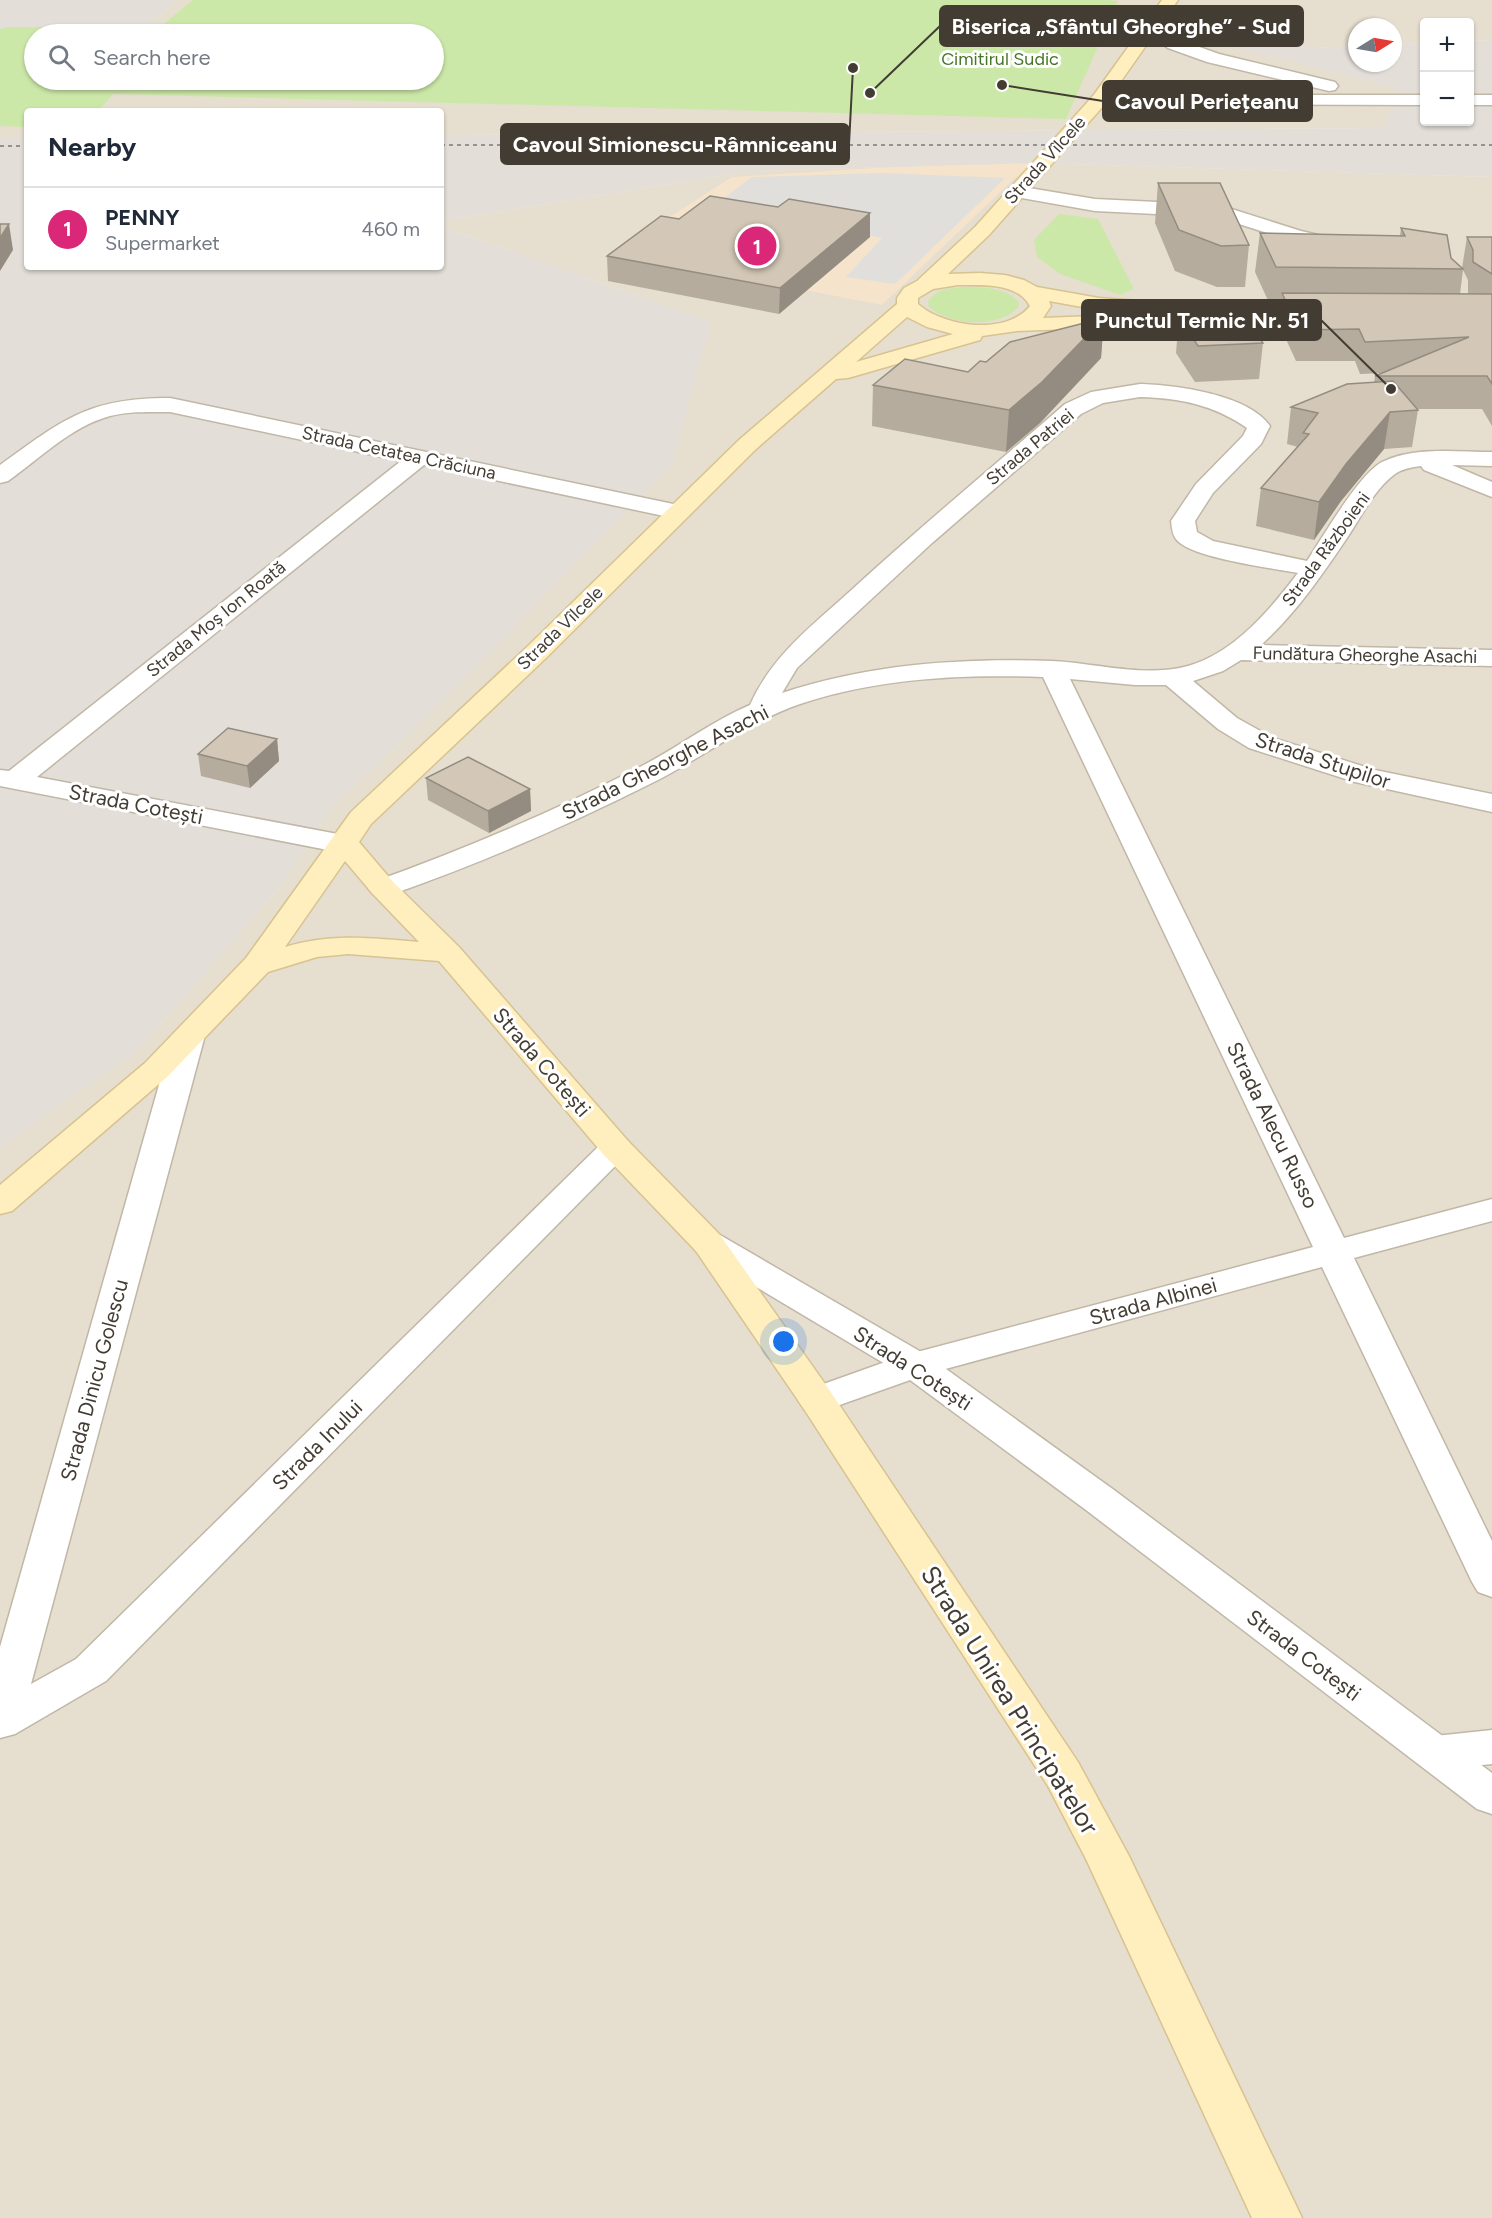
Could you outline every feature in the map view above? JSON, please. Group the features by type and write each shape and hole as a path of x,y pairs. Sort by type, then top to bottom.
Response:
{"main road":[{"name":"Strada Vîlcele","path":"0,1203 156,1070 188,1039 257,965 361,818 537,652 747,445 907,306 908,296 923,286 982,231 1099,100 1170,0"},
{"path":"982,231 993,258 1024,289 1039,299 1041,306 1038,314 1006,327"},
{"path":"923,286 958,279 989,280 1099,304 1165,309 1193,315"},
{"path":"907,306 912,313 939,325 968,329 1172,319 1193,315 1344,316"},
{"name":"Strada Vîlcele","path":"828,377 911,351 1006,327"},
{"path":"342,844 353,852 382,888"},
{"name":"Strada Cotești","path":"382,888 448,953 616,1148 708,1243"},
{"path":"257,965 314,948 348,945 448,953"},
{"name":"Strada Unirea Principatelor","path":"708,1243 817,1400 1063,1774 1107,1856 1277,2218"}],"street":[{"path":"1150,27 1174,44 1213,58 1395,100"},
{"path":"1099,100 1420,100"},
{"path":"1474,100 1492,100"},
{"path":"1017,192 1095,205 1219,211 1296,236 1350,248"},
{"name":"Strada Patriei","path":"761,710 771,687 787,663 932,530 1074,409 1098,397 1130,392 1167,392 1199,396 1226,404 1243,413 1259,426 1253,439 1204,489 1183,521 1186,536 1205,547 1312,569"},
{"name":"Strada Cetatea Crăciuna","path":"0,476 75,424 96,413 118,407 170,405 678,512"},
{"name":"Strada Moș Ion Roată","path":"7,779 419,458"},
{"name":"Strada Războieni","path":"1173,676 1211,667 1238,652 1278,614 1363,497 1389,467 1420,460 1492,459"},
{"path":"1420,460 1492,490"},
{"name":"Fundătura Gheorghe Asachi","path":"1238,652 1492,658"},
{"name":"Strada Gheorghe Asachi","path":"382,888 478,853 650,773 761,710 837,686 885,676 974,669 1052,669 1135,677 1173,676"},
{"name":"Strada Alecu Russo","path":"1052,669 1492,1582"},
{"name":"Strada Stupilor","path":"1173,676 1203,705 1249,737 1311,760 1357,773 1422,790 1492,803"},
{"name":"Strada Cotești","path":"7,779 342,844"},
{"name":"Strada Dinicu Golescu","path":"0,1721 188,1039"},
{"name":"Strada Inului","path":"0,1721 91,1670 616,1148"},
{"name":"Strada Albinei","path":"817,1400 915,1365 1492,1210"},
{"name":"Strada Cotești","path":"708,1243 915,1365 1100,1500 1492,1797"},
{"path":"1434,1753 1492,1747"}],"shaded area":[{"path":"0,0 177,0 150,24 24,24 24,87 0,103"},
{"name":"Cimitirul Sudic","path":"177,0 1492,0 1492,40 1474,41 1474,18 1420,18 1420,43 1402,44 1402,18 1348,18 1348,46 1312,48 1208,40 1398,88 1385,128 444,135 444,108 24,108 24,138 0,138 0,103 50,90 444,90 444,24 150,24"},
{"path":"1297,38 1312,48 1348,46 1348,72 1402,72 1402,44 1420,43 1420,126 1474,126 1474,41 1492,40 1492,177 1035,163 752,171 444,221 444,135 1385,128 1397,88 1206,40"},
{"path":"0,138 24,138 24,270 444,270 444,227 711,322 672,465 414,730 336,803 280,887 136,1052 0,1147"},
{"path":"1035,163 1492,177 1492,2218 0,2218 0,1147 136,1052 280,887 336,803 414,730 711,322 444,227 444,221 752,171"},
{"path":"1035,163 1014,179 882,305 613,253 732,177 888,167"},
{"path":"883,173 1005,178 895,284 846,277 882,238 715,205 752,177"}],"green space":[{"name":"Cimitirul Sudic","path":"193,0 1118,1 1066,119 113,94 101,108 24,108 24,127 0,126 0,29 24,27 24,90 444,90 444,24 164,24"},
{"path":"1059,214 1098,219 1134,289 1120,295 1060,274 1037,257 1034,240"},
{"path":"963,287 985,288 1007,293 1019,302 1018,308 998,319 973,322 949,318 929,307 928,302 935,294"}],"building":[{"path":"1158,183 1220,183 1249,245 1221,246 1179,230"},
{"path":"710,196 778,207 789,199 870,213 780,288 607,256 661,216 679,219"},
{"path":"0,224 9,224 0,238"},
{"path":"1401,228 1447,235 1451,258 1463,269 1276,267 1260,233 1405,236"},
{"path":"1467,237 1492,237 1492,274 1473,262 1473,250"},
{"path":"1282,293 1492,294 1492,384 1487,376 1375,376 1469,337 1365,342 1359,329 1299,330"},
{"path":"1243,315 1263,343 1198,346 1179,317"},
{"path":"1104,318 1042,382 1009,410 873,385 905,359 968,372 980,361 986,362 1010,342"},
{"path":"1393,381 1418,410 1390,412 1346,464 1319,502 1261,488 1309,434 1303,433 1318,413 1291,407 1347,384"},
{"path":"228,728 277,739 247,766 198,754"},
{"path":"468,757 530,789 488,811 426,778"}],"railway":[{"path":"444,145 1492,145"},
{"path":"0,146 24,146"}],"place":[{"name":"Cavoul Simionescu-Râmniceanu","path":"853,68"},
{"name":"Cavoul Periețeanu","path":"1002,85"},
{"name":"Biserica „Sfântul Gheorghe” - Sud","path":"870,93"},
{"name":"PENNY","path":"757,246"},
{"name":"Punctul Termic Nr. 51","path":"1391,389"}]}
